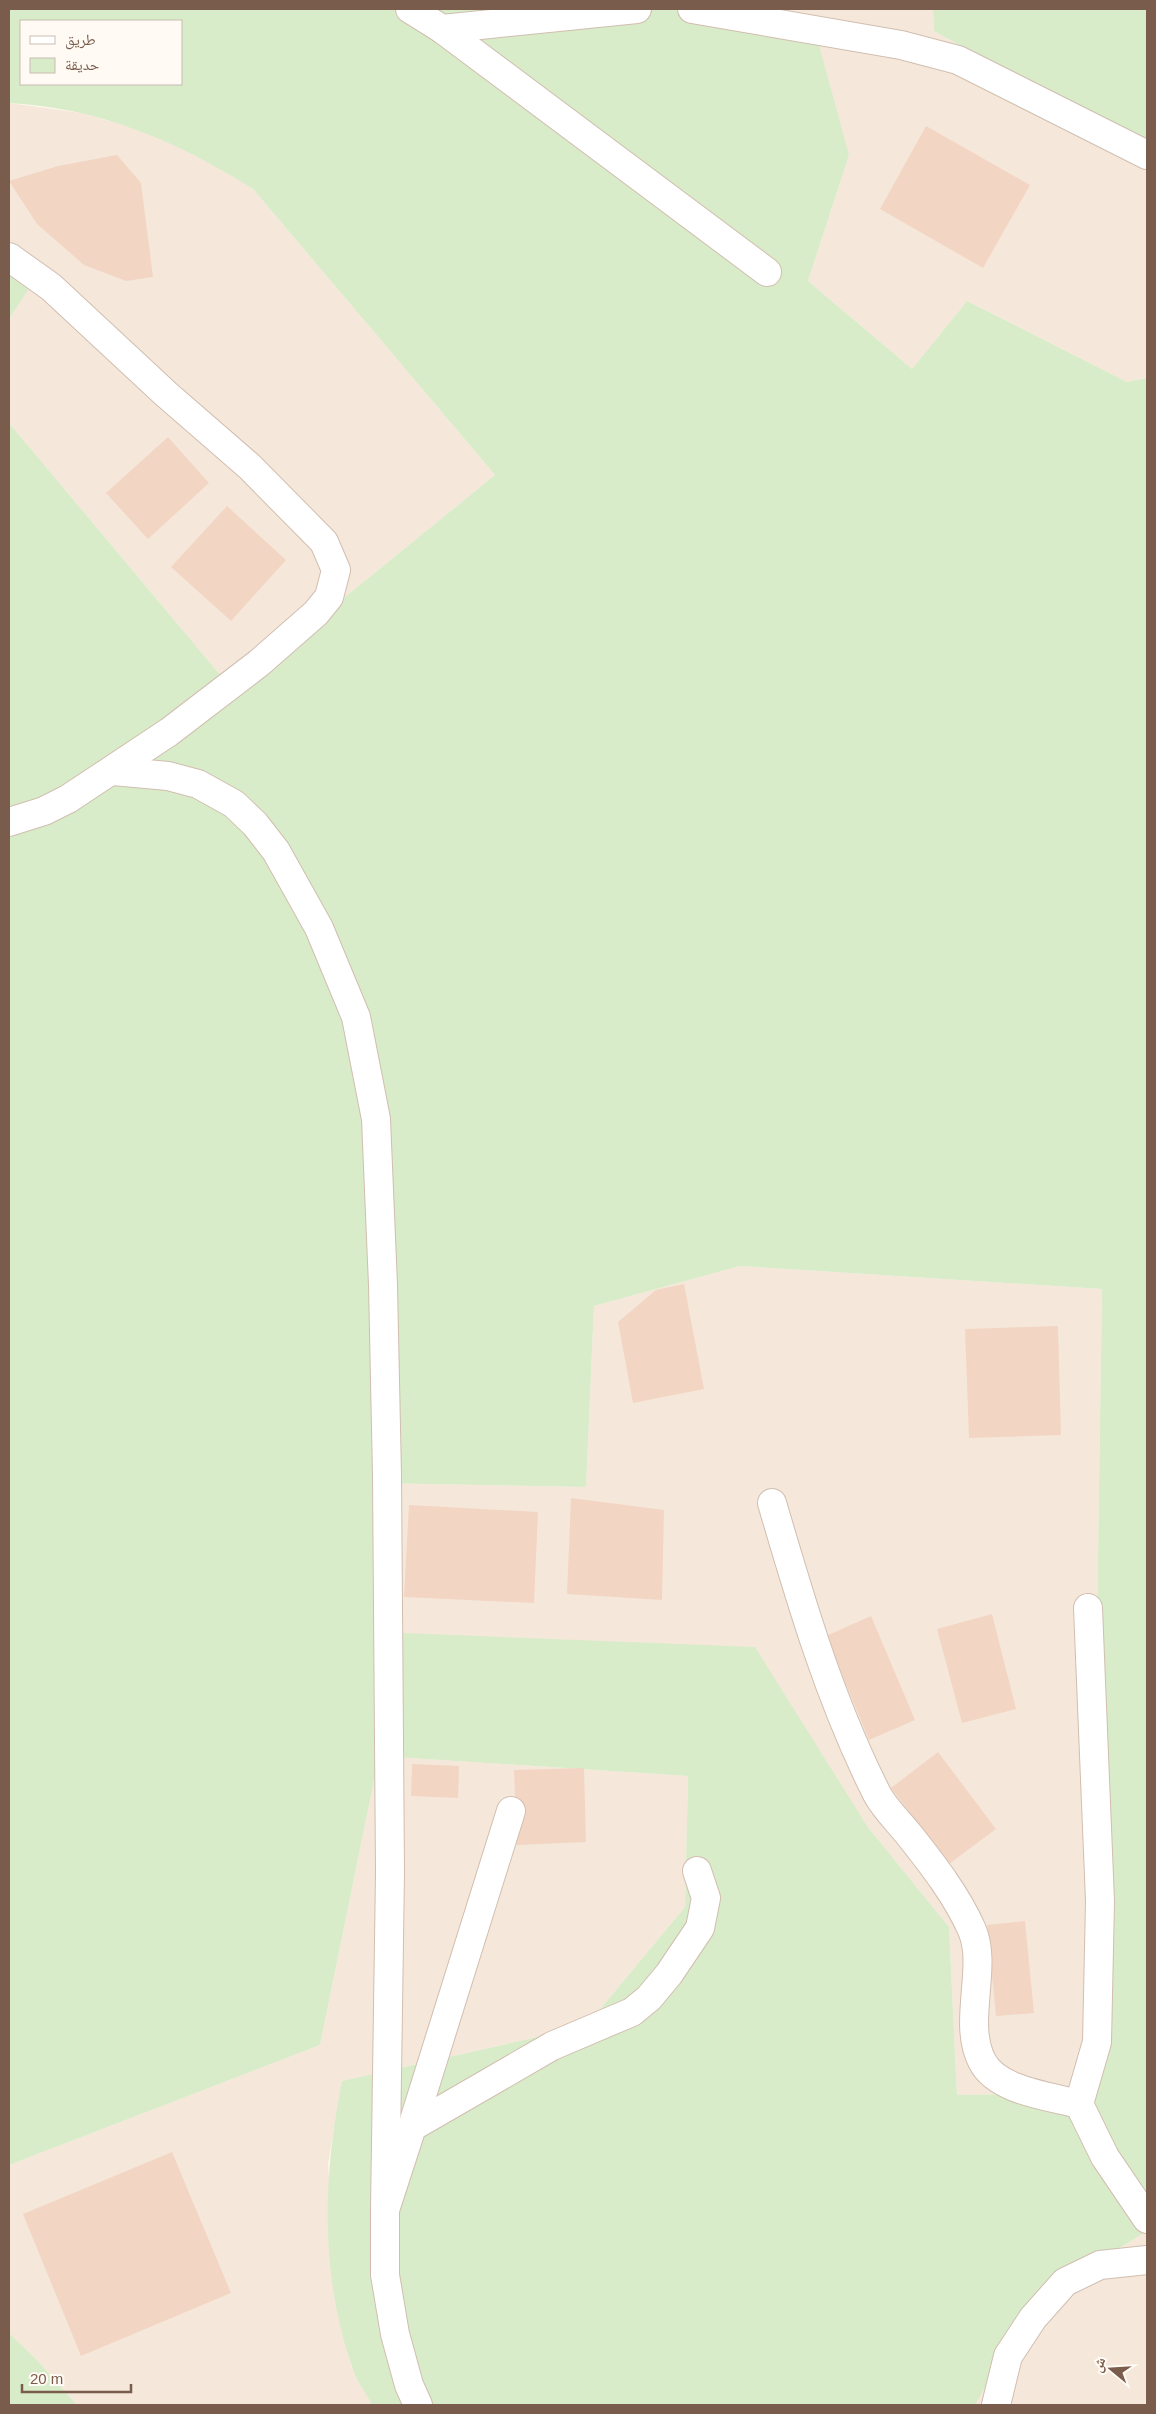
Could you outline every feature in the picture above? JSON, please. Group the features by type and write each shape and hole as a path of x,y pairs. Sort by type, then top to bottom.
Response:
{"street":[{"path":"410,9 442,29 767,272"},
{"path":"442,29 636,9"},
{"path":"692,9 901,45 958,60 1147,155"},
{"path":"9,257 51,287 166,394 250,467 324,542 336,570 329,597 316,613 259,663 169,732 113,771 68,799 44,811 9,822"},
{"path":"113,771 168,776 198,784 234,804 255,824 276,851 319,928 356,1017 376,1119 383,1285 387,1475 390,1873 385,2274 395,2334 409,2385 418,2405"},
{"path":"772,1503 802,1606 836,1705 874,1788 878,1796 948,1887 972,1930 976,1953 975,2035 982,2061 993,2076 1007,2085 1079,2104"},
{"path":"1088,1608 1100,1901 1097,2042 1079,2104 1105,2157 1147,2219"},
{"path":"385,2210 511,1811"},
{"path":"412,2127 552,2046 632,2012 649,1998 669,1974 700,1928 706,1898 698,1871"},
{"path":"996,2405 1008,2356 1033,2318 1065,2282 1100,2265 1147,2260"}],"shaded area":[{"path":"707,9 933,9 934,31 1147,150 1147,378 1127,382 967,301 912,369 808,281 849,155"},
{"path":"9,103 81,113 131,127 173,143 253,189 495,475 232,689 9,423 9,319 42,269 9,249"},
{"path":"740,1266 1102,1289 1090,2093 957,2095 949,1927 867,1826 377,1633 372,1483 586,1487 594,1306"},
{"path":"379,1756 688,1776 685,1907 586,2026 342,2081 328,2164 338,2314 351,2366 372,2405 77,2405 38,2361 9,2333 9,2165 320,2045"},
{"path":"1147,2231 1147,2405 975,2405 1000,2362 1089,2267"}],"green space":[{"path":"9,9 707,9 819,45 849,155 808,281 912,369 967,301 1127,382 1147,378 1147,2231 1089,2267 1000,2362 975,2405 372,2405 355,2374 341,2329 334,2294 328,2223 331,2152 342,2081 586,2026 685,1907 688,1776 379,1756 320,2045 9,2165 9,423 232,689 495,475 253,189 196,156 137,130 75,112 9,103","holes":["740,1266 1102,1289 1090,2093 957,2095 949,1927 867,1826 755,1647 377,1632 372,1483 586,1487 594,1306"]},
{"path":"933,9 1147,9 1147,150 934,31"},
{"path":"9,249 42,269 9,319"},
{"path":"9,2333 38,2361 77,2405 9,2405"}],"building":[{"path":"926,126 1030,185 983,268 880,209"},
{"path":"117,155 141,183 153,277 126,281 84,265 37,224 9,181 58,166"},
{"path":"168,437 209,483 148,539 106,493"},
{"path":"227,506 286,560 231,621 171,567"},
{"path":"684,1284 704,1389 633,1403 618,1322 656,1290"},
{"path":"1058,1326 1061,1435 969,1438 965,1329"},
{"path":"571,1498 664,1510 662,1600 567,1594"},
{"path":"409,1505 538,1512 534,1603 404,1597"},
{"path":"992,1614 1016,1709 962,1723 937,1629"},
{"path":"871,1616 915,1720 869,1740 826,1636"},
{"path":"938,1752 996,1829 949,1864 891,1788"},
{"path":"412,1764 459,1766 458,1798 411,1796"},
{"path":"584,1768 586,1842 517,1845 514,1770"},
{"path":"1025,1921 1034,2013 996,2016 987,1925"},
{"path":"172,2152 231,2293 81,2356 23,2214"}]}
